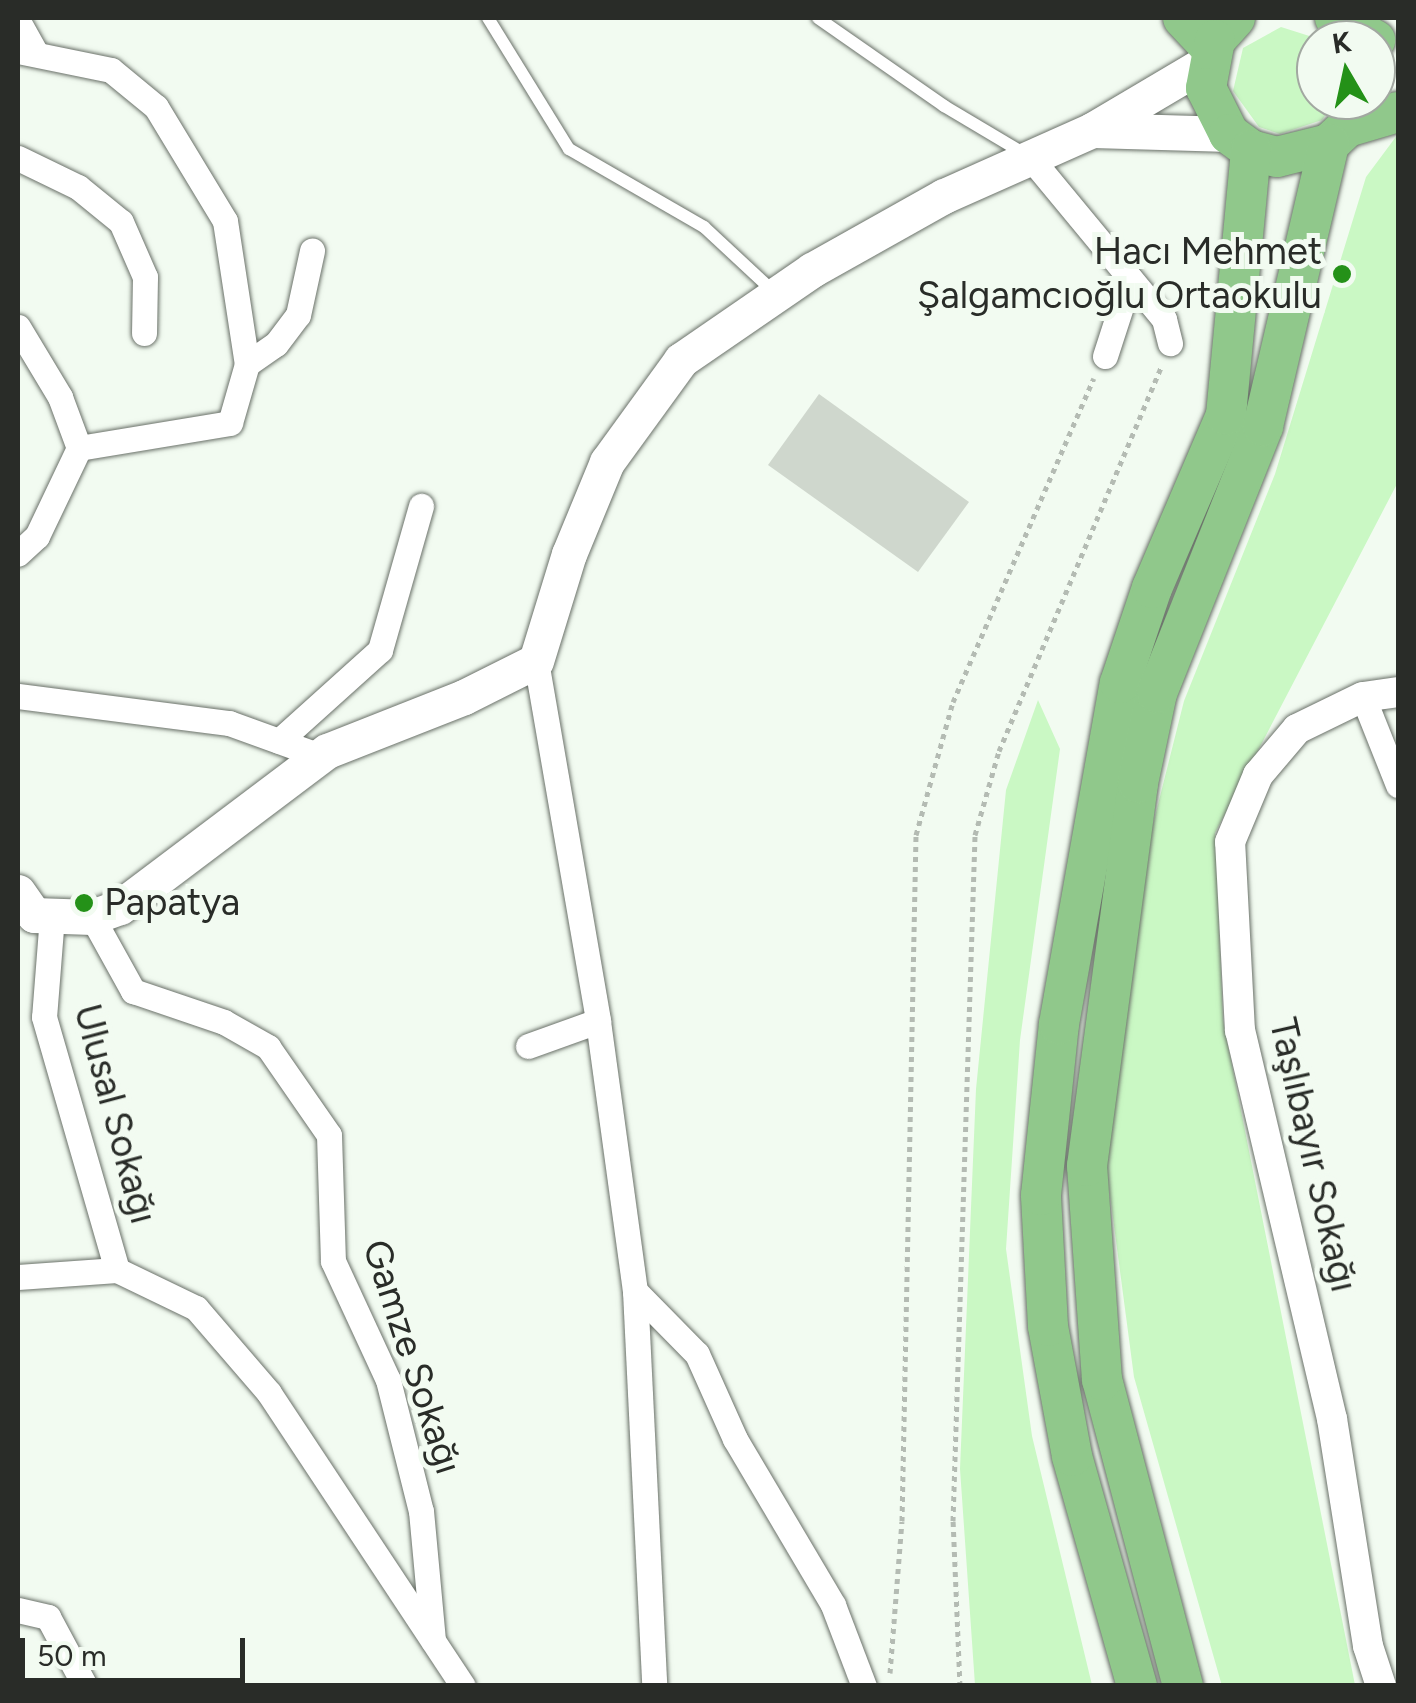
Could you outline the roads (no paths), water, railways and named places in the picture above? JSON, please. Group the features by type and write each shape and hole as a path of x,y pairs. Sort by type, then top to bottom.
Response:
{"main road":[{"path":"1183,18 1218,43"},
{"path":"26,905 92,917 120,907 320,756 536,660 568,554 607,462 681,360 776,295 927,206 1092,130 1218,43"},
{"path":"1138,1686 1072,1456 1048,1326 1041,1196 1059,1024 1120,683 1152,588 1226,415 1240,142 1206,88 1218,43"},
{"path":"1092,130 1240,142 1291,156 1345,124 1398,112"},
{"path":"1183,1686 1102,1380 1089,1264 1087,1166 1133,818 1158,693 1188,602 1264,426 1345,124"}],"street":[{"path":"18,21 26,50 111,70 156,107 225,221 247,364 230,423 79,448"},
{"path":"1029,156 1164,319 1170,342"},
{"path":"18,158 78,187 121,222 145,277 144,333"},
{"path":"247,364 276,344 298,315 312,251"},
{"path":"1105,356 1130,279"},
{"path":"18,327 60,397 79,448 37,536 18,554"},
{"path":"279,741 380,650 421,506"},
{"path":"536,660 598,1020 635,1291 654,1686"},
{"name":"Taşlıbayır Sokağı","path":"1381,1686 1368,1646 1332,1419 1240,1031 1230,842 1258,775 1297,729 1363,697 1398,692"},
{"path":"18,696 228,723 320,756"},
{"path":"1363,697 1398,784"},
{"name":"Ulusal Sokağı","path":"26,905 44,1017 117,1270"},
{"name":"Gamze Sokağı","path":"92,917 133,991 224,1022 268,1048 329,1135 333,1261 388,1380 421,1510 434,1640"},
{"path":"528,1046 598,1020"},
{"path":"18,1277 117,1270 196,1308 270,1393 463,1686"},
{"path":"635,1291 697,1354 735,1438 833,1606 864,1686"},
{"path":"18,1610 48,1617 85,1686"}],"lane":[{"path":"488,18 569,149 704,227 776,295"},
{"path":"818,18 944,106 1029,156"}],"place":[{"name":"Hacı Mehmet Şalgamcıoğlu Ortaokulu","path":"1342,274"},
{"name":"Papatya","path":"84,903"}]}
